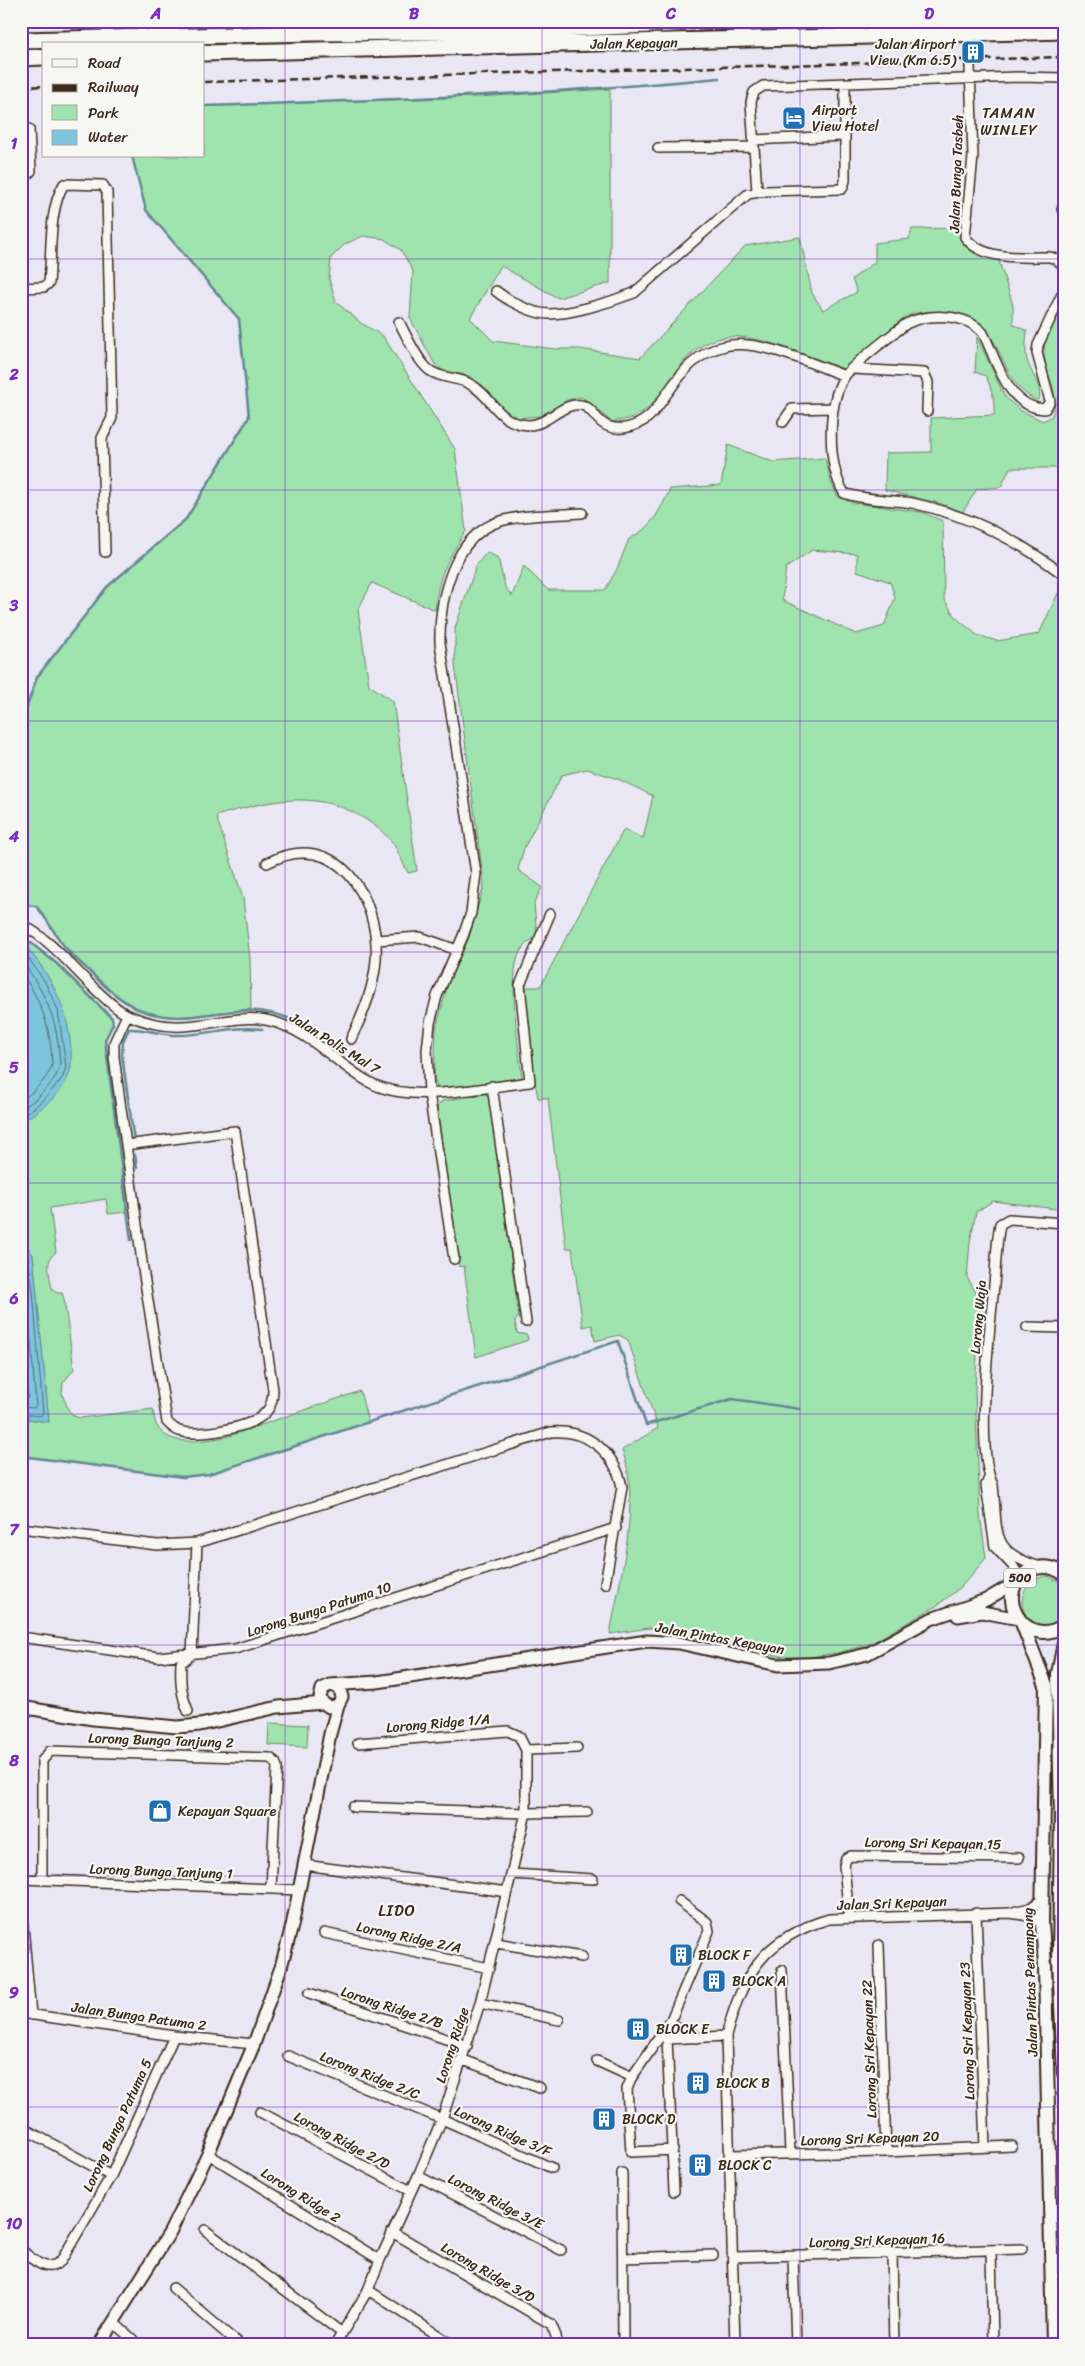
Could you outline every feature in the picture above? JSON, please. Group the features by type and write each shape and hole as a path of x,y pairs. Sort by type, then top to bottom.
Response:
{"highway":[{"name":"Jalan Kepayan","path":"21,40 140,38 235,28 513,30 740,21"},
{"name":"Jalan Kepayan","path":"205,53 969,35 1064,31"},
{"path":"21,58 42,57"}],"main road":[{"name":"500","path":"1020,1621 1012,1600 1019,1580 1028,1572 1040,1567 1060,1571"},
{"path":"1020,1621 1029,1628 1042,1632 1055,1630 1064,1625"},
{"name":"Jalan Pintas Penampang","path":"1020,1621 1046,1685 1042,1923 1045,1966 1053,2345"},
{"path":"1064,1643 1058,1674 1061,1788 1059,1960 1064,2073"},
{"path":"1045,1966 1052,1966 1059,1960"}],"street":[{"path":"140,38 141,21"},
{"name":"Jalan Bunga Tasbeh","path":"969,35 973,157 965,237 969,243 984,252 1056,259 1064,266"},
{"path":"757,192 751,102 757,89 763,86 1018,77 1064,78"},
{"path":"496,291 540,314 558,314 634,293 748,194 757,192 842,189 845,181 844,84"},
{"path":"21,175 28,174 31,171 29,129"},
{"path":"658,148 844,136"},
{"path":"21,288 44,287 49,283 51,234 60,192 64,184 103,185 106,192 112,372 112,418 102,438 105,552"},
{"path":"1064,290 1038,345 1037,353 1050,401 1044,409 1036,408 1014,395 983,333 976,326 968,322 931,316 916,319 894,334 853,368 845,376 833,408 833,458 839,484 844,493 910,503 987,526 1024,546 1064,575"},
{"path":"399,322 428,369 441,376 467,382 478,389 496,411 507,419 520,424 531,425 542,422 570,406 581,404 588,408 601,422 613,429 644,421 654,412 695,360 712,350 736,344 762,347 845,376"},
{"path":"853,368 924,373 928,382 926,411"},
{"path":"783,422 792,409 833,408"},
{"path":"454,1259 429,1093 426,1050 437,996 471,913 476,873 440,643 440,618 445,592 465,547 487,527 514,518 582,513"},
{"path":"267,863 286,854 305,852 322,854 348,873 364,899 372,918 376,940 374,979 366,1005 351,1040"},
{"name":"Jalan Polis Mal 7","path":"21,924 45,941 115,1007 127,1015 144,1021 182,1026 253,1018 277,1023 306,1037 370,1083 394,1092 429,1093 530,1082 520,985 550,914"},
{"path":"376,940 420,937 457,950"},
{"path":"126,1145 235,1131 272,1382 270,1407 259,1417 240,1426 204,1432 179,1431 172,1428 167,1422 126,1145 114,1057 114,1043 127,1015"},
{"path":"492,1086 526,1322"},
{"name":"Lorong Waja","path":"1040,1567 1016,1559 1000,1543 993,1485 989,1478 985,1434 987,1377 1000,1224 1010,1219 1064,1223"},
{"path":"1027,1327 1064,1328"},
{"path":"21,1528 157,1545 197,1543 551,1432 566,1431 589,1438 599,1446 614,1464 622,1487 605,1584"},
{"name":"Lorong Waja","path":"989,1478 986,1485 995,1547 1013,1566 1019,1580"},
{"name":"Lorong Bunga Patuma 10","path":"21,1637 158,1657 220,1652 252,1645 616,1528"},
{"path":"188,1711 181,1695 181,1663 192,1654 197,1543"},
{"name":"Jalan Pintas Kepayan","path":"278,1707 329,1686 377,1682 647,1641 679,1644 778,1665 829,1663 867,1654 931,1619 986,1600 1019,1580"},
{"name":"Jalan Pintas Kepayan","path":"931,1619 982,1612 1020,1621"},
{"name":"Jalan Pintas Kepayan","path":"332,1703 355,1690 377,1682"},
{"path":"99,2345 170,2232 208,2154 254,2044 287,1947 299,1890 330,1734 332,1703 340,1690 329,1686 320,1695 332,1703"},
{"path":"21,1707 94,1719 168,1727 200,1724 278,1707 332,1703"},
{"name":"Lorong Ridge 1/A","path":"358,1743 508,1731 519,1736"},
{"name":"Lorong Ridge","path":"337,2344 368,2290 442,2119 463,2060 496,1943 526,1813 526,1750 519,1736"},
{"path":"526,1750 577,1748"},
{"name":"Lorong Bunga Tanjung 2","path":"42,1880 42,1761 50,1751 270,1758 277,1767 271,1889"},
{"path":"353,1807 526,1813 587,1812"},
{"name":"Lorong Sri Kepayan 15","path":"849,1917 844,1866 846,1859 851,1856 1019,1858"},
{"path":"304,1865 508,1892"},
{"path":"512,1874 593,1879"},
{"name":"Lorong Bunga Tanjung 1","path":"21,1879 299,1890"},
{"name":"Jalan Sri Kepayan","path":"1010,1913 1030,1908 1042,1900"},
{"path":"673,2150 634,2153 630,2150 626,2095 632,2077 669,2023 710,1928 707,1922 679,1901"},
{"path":"21,1904 26,2014"},
{"name":"Lorong Sri Kepayan 23","path":"976,1913 985,2148"},
{"name":"Jalan Sri Kepayan","path":"735,2345 726,2036 736,2002 750,1974 766,1953 785,1936 809,1925 829,1920 849,1917 1010,1913 1029,1916 1042,1923"},
{"name":"Lorong Ridge 2/A","path":"324,1933 489,1968"},
{"path":"496,1943 582,1958"},
{"name":"Lorong Sri Kepayan 22","path":"879,1945 886,2152"},
{"path":"782,1970 790,2153"},
{"name":"Lorong Ridge 2/B","path":"309,1993 467,2046"},
{"path":"480,2003 559,2020"},
{"name":"Jalan Bunga Patuma 2","path":"26,2014 174,2036 254,2044"},
{"path":"669,2023 688,2030 697,2038"},
{"path":"669,2023 667,2039 674,2191"},
{"name":"Lorong Bunga Patuma 5","path":"21,2250 43,2266 49,2267 58,2264 111,2176 174,2036"},
{"path":"667,2039 726,2036"},
{"name":"Lorong Ridge 2/C","path":"288,2056 442,2119"},
{"path":"463,2060 540,2088"},
{"path":"597,2061 632,2077"},
{"name":"Lorong Ridge 2/D","path":"260,2112 411,2191"},
{"name":"Lorong Ridge 3/F","path":"442,2119 552,2168"},
{"path":"21,2127 111,2176"},
{"name":"Lorong Sri Kepayan 20","path":"729,2155 886,2152 1012,2146"},
{"name":"Lorong Ridge 2","path":"208,2154 380,2260"},
{"path":"622,2173 623,2345"},
{"name":"Lorong Ridge 3/E","path":"418,2176 561,2250"},
{"path":"205,2230 342,2333"},
{"name":"Lorong Ridge 3/D","path":"392,2232 551,2324 556,2336 557,2345"},
{"name":"Lorong Sri Kepayan 16","path":"733,2257 1022,2249"},
{"path":"991,2250 994,2345"},
{"path":"892,2254 894,2345"},
{"path":"623,2258 713,2255"},
{"path":"793,2256 796,2345"},
{"path":"173,2288 240,2345"},
{"path":"368,2290 452,2345"},
{"path":"114,2323 139,2345"}],"green space":[{"path":"1012,21 1064,23 604,36"},
{"path":"604,36 517,39 485,39"},
{"path":"485,39 205,47 205,44 315,40"},
{"path":"610,89 610,283 558,298 501,266 470,318 493,341 555,349 580,349 640,358 745,246 800,237 812,293 823,310 857,292 852,279 875,262 875,243 909,239 912,229 958,228 962,242 971,250 998,258 1013,305 1013,324 1027,331 1026,357 1036,380 1040,394 1039,399 1035,400 1021,389 1011,376 989,334 979,323 964,315 927,312 911,314 902,319 844,369 769,343 739,337 727,337 710,342 697,349 686,359 650,406 633,418 612,422 581,397 567,400 541,416 519,418 509,415 482,385 469,376 443,371 434,363 410,318 413,271 401,250 384,239 363,236 345,244 331,258 329,279 336,302 361,323 383,336 455,449 466,531 444,568 438,587 435,610 372,583 358,610 369,685 393,701 417,871 408,873 392,842 373,824 360,816 325,802 289,800 271,802 216,816 243,898 250,959 251,1009 177,1017 150,1014 135,1009 107,989 65,947 36,906 21,905 21,723 37,677 107,587 186,519 249,417 239,319 146,210 133,158 205,158 205,106 477,97"},
{"path":"1064,306 1064,468 1010,468 1001,487 977,489 962,513 942,504 885,490 886,453 931,452 931,418 994,415 993,396 986,376 975,372 977,337 1005,397 1020,410 1043,421 1052,416 1055,399 1044,352 1051,328"},
{"path":"728,445 773,462 825,458 831,482 838,497 854,503 921,512 943,521 944,599 955,617 977,635 997,641 1039,634 1061,587 1064,589 1064,1210 993,1201 976,1212 970,1242 967,1277 980,1300 975,1390 980,1514 986,1558 961,1587 935,1607 868,1645 837,1653 810,1657 784,1657 649,1628 610,1634 623,1566 629,1516 628,1470 622,1450 658,1428 628,1340 619,1335 595,1341 592,1325 583,1327 572,1248 566,1248 548,1098 538,1098 533,1071 526,987 540,987 624,829 643,839 653,796 618,779 587,769 562,775 524,848 518,870 542,887 534,904 537,936 527,943 520,952 514,978 515,1013 522,1078 438,1089 434,1080 436,1028 449,980 469,938 484,885 455,665 455,628 476,566 487,552 498,558 505,587 512,596 524,566 548,590 605,590 617,569 629,539 643,530 654,518 670,489 721,485","holes":["812,550 857,554 857,571 890,582 895,598 884,626 856,634 782,600 786,568"]},
{"path":"21,935 56,963 112,1018 113,1024 105,1040 127,1212 108,1214 106,1199 50,1208 56,1252 50,1259 49,1274 52,1289 57,1293 62,1293 64,1299 74,1369 63,1383 62,1394 69,1411 74,1416 80,1418 153,1409 155,1422 161,1432 178,1440 198,1441 226,1437 360,1391 368,1422 209,1474 183,1477 21,1456 21,1418 49,1422 33,1255 21,1238 21,1121 37,1112 71,1068 63,1009 28,948 21,945"},
{"path":"485,1094 489,1097 519,1317 515,1321 517,1333 527,1335 528,1340 476,1357 464,1266 459,1267 437,1107 442,1101"},
{"path":"1048,1576 1064,1584 1064,1619 1050,1625 1043,1625 1032,1622 1028,1618 1024,1611 1022,1597 1029,1584 1037,1579"},
{"path":"269,1723 308,1725 307,1747 268,1745"}],"water":[{"path":"21,945 27,949 46,973 63,1009 70,1043 71,1062 68,1077 60,1090 41,1108 21,1121"},
{"path":"21,1238 33,1255 49,1422 21,1418"}],"waterway":[{"path":"205,106 526,93 719,78"},
{"path":"21,723 37,677 107,587 186,519 249,417 239,319 146,210 133,158"},
{"path":"21,905 36,906 70,953 101,983 136,1008 163,1016 179,1017 245,1010 268,1012 293,1020"},
{"path":"21,935 56,963 112,1018 113,1024 105,1040 131,1240"},
{"path":"134,1141 122,1055 123,1041 129,1029 176,1035 240,1028 262,1029"},
{"path":"135,1155 137,1168"},
{"path":"21,1456 183,1477 209,1474 618,1341 646,1425 732,1399 800,1409"}],"railway":[{"path":"205,82 1064,57"},
{"path":"21,87 42,86"}],"place":[{"name":"Jalan Airport View (Km 6.5)","path":"973,52"},
{"name":"Airport View Hotel","path":"794,118"},
{"name":"Kepayan Square","path":"160,1811"},
{"name":"BLOCK F","path":"681,1955"},
{"name":"BLOCK A","path":"714,1981"},
{"name":"BLOCK E","path":"638,2029"},
{"name":"BLOCK B","path":"698,2083"},
{"name":"BLOCK D","path":"604,2119"},
{"name":"BLOCK C","path":"700,2165"}],"district":[{"name":"TAMAN WINLEY","path":"1009,122"},
{"name":"LIDO","path":"397,1910"}]}
